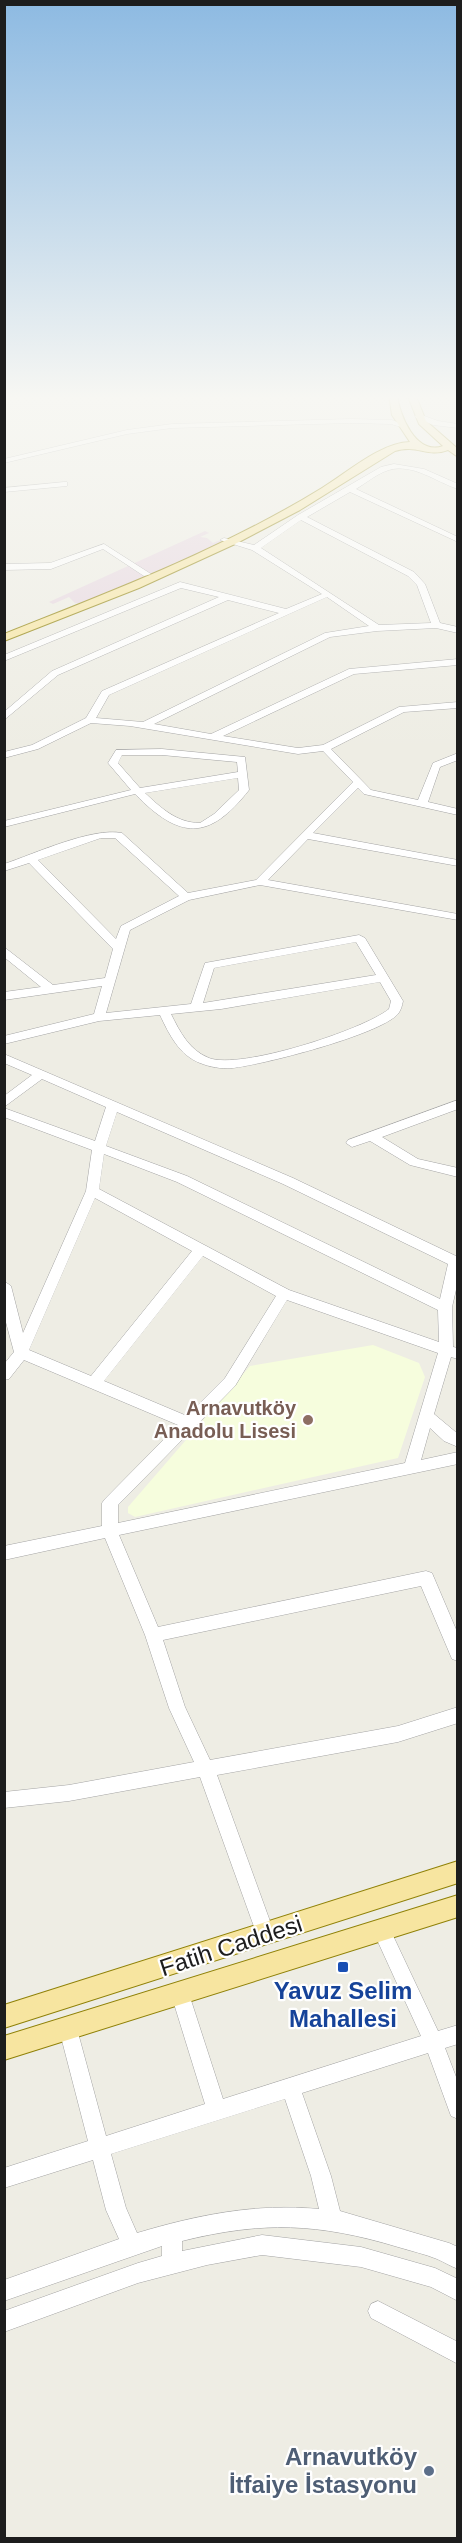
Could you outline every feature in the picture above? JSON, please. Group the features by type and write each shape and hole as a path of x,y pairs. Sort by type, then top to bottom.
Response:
{"main road":[{"path":"4,633 227,541 277,513"},
{"path":"4,638 159,575 287,513"},
{"name":"Fatih Caddesi","path":"4,2017 458,1872"},
{"name":"Fatih Caddesi","path":"4,2048 458,1906"}],"street":[{"path":"255,548 309,513"},
{"path":"400,513 458,540"},
{"path":"301,517 411,574 421,584 436,625"},
{"path":"227,541 255,548 377,628"},
{"path":"4,567 51,566 104,546 147,574"},
{"path":"4,658 180,585 286,612"},
{"path":"90,720 105,693 328,594"},
{"path":"4,717 55,674 227,597"},
{"path":"145,725 328,635 377,628 436,625 458,630"},
{"path":"214,736 352,670 458,662"},
{"path":"4,755 35,747 90,720 145,725 298,751 326,748 402,709 458,705"},
{"path":"326,748 368,792 458,812"},
{"path":"119,752 162,752 242,759 244,774 243,790 230,806 202,826 179,826 137,791 113,763 119,752"},
{"path":"422,804 436,765 458,756"},
{"path":"4,824 137,791 244,774"},
{"path":"260,882 358,782"},
{"path":"4,868 100,835 118,836 186,897"},
{"path":"305,835 458,863"},
{"path":"31,859 120,949"},
{"path":"99,1017 125,928 186,897 260,882 457,918"},
{"path":"164,1012 181,1046 197,1057 218,1065 256,1062 361,1028 392,1014 397,1000 358,938 209,965 196,1006"},
{"path":"4,950 52,990"},
{"path":"4,1040 99,1017 221,1005 382,978"},
{"path":"4,996 111,981"},
{"path":"4,1058 288,1181 456,1262 445,1307 452,1353 411,1468"},
{"path":"4,1103 39,1075"},
{"path":"4,1375 21,1353 92,1191 99,1147 113,1106"},
{"path":"352,1143 455,1106"},
{"path":"4,1112 182,1179 445,1307"},
{"path":"371,1136 414,1162 458,1173"},
{"path":"92,1191 284,1294 452,1353"},
{"path":"94,1383 201,1249"},
{"path":"4,1286 21,1353"},
{"path":"266,1935 206,1769 177,1708 153,1635 110,1531 110,1503 230,1382 284,1294"},
{"path":"21,1353 189,1423"},
{"path":"429,1417 449,1437 458,1441"},
{"path":"4,1552 458,1458"},
{"path":"153,1635 426,1578 458,1654"},
{"path":"4,1800 69,1793 398,1734 458,1715"},
{"path":"382,1931 433,2042 458,2109"},
{"path":"180,1994 217,2112"},
{"path":"68,2029 116,2210 132,2244"},
{"path":"4,2178 99,2150 458,2034"},
{"path":"291,2088 321,2176 332,2220"},
{"path":"4,2291 132,2244 206,2226 278,2216 332,2220 442,2250 458,2259"},
{"path":"171,2234 173,2264"},
{"path":"4,2322 138,2273 262,2245 361,2257 435,2278 458,2291"},
{"path":"378,2311 458,2354"}],"shaded area":[{"path":"205,531 209,533 200,537 207,538 213,543 223,539 227,541 71,613 83,604 75,603 69,597 53,604 49,602"},
{"name":"Arnavutköy Anadolu Lisesi","path":"373,1345 419,1363 425,1377 398,1458 135,1517 128,1513 128,1507 250,1366"}],"place":[{"name":"Arnavutköy Anadolu Lisesi","path":"308,1420"},
{"name":"Yavuz Selim Mahallesi","path":"343,1967"},
{"name":"Arnavutköy İtfaiye İstasyonu","path":"429,2471"}]}
